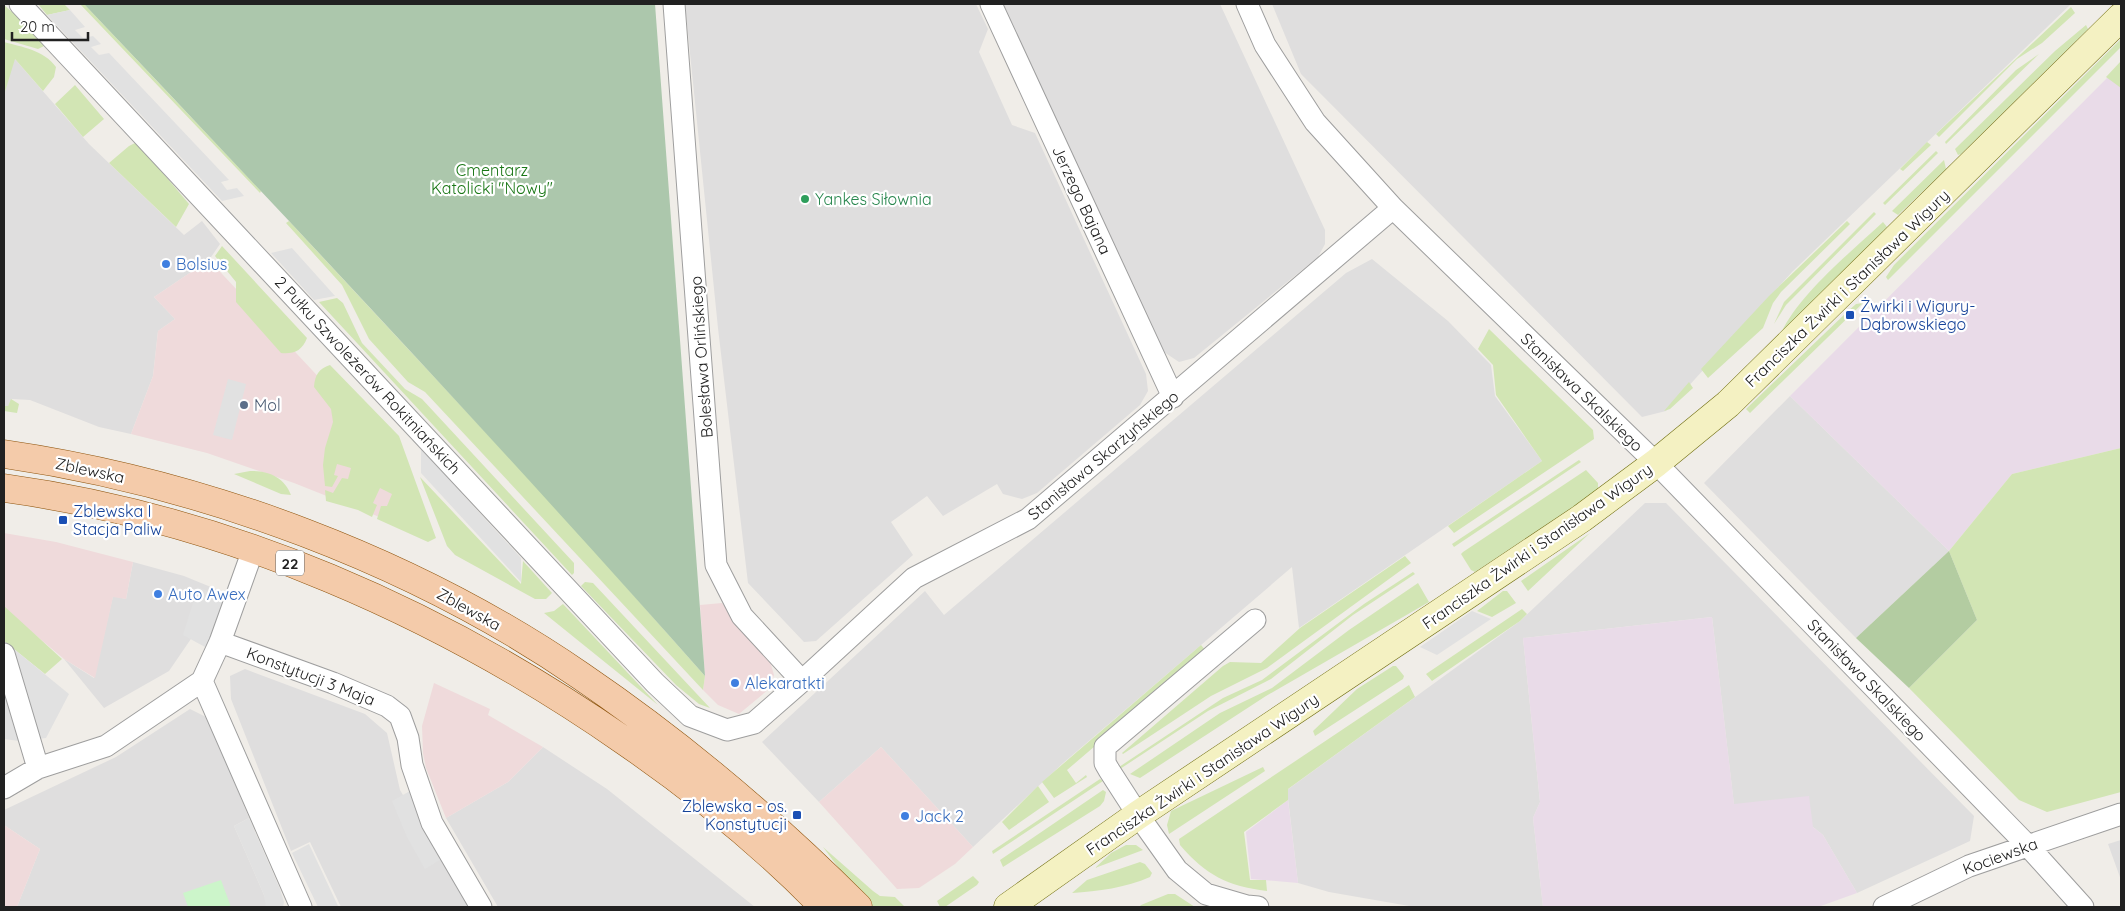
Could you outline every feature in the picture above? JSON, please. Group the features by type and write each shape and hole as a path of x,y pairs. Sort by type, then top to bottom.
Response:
{"main road":[{"name":"Franciszka Żwirki i Stanisława Wigury","path":"1008,907 1138,815 1559,534 1656,463 1728,404 2121,17"},
{"name":"Zblewska","path":"4,454 86,468 159,486 248,512 345,549 435,590 508,631 580,675 665,736 732,790 800,850 858,907"},
{"name":"Zblewska","path":"4,488 40,493 160,520 312,571 436,626 556,694 675,776 739,827 794,875 824,907"}],"street":[{"name":"2 Pułku Szwoleżerów Rokitniańskich","path":"20,4 655,683 690,716 727,730"},
{"name":"Bolesława Orlińskiego","path":"674,4 716,565 742,616 802,681"},
{"name":"Jerzego Bajana","path":"991,4 1172,396"},
{"name":"Stanisława Skalskiego","path":"1247,4 1265,45 1315,122 1393,208 1656,463 2028,846 2083,907"},
{"name":"Stanisława Skarżyńskiego","path":"727,730 754,723 914,578 1028,519 1393,208"},
{"path":"4,788 38,768 106,746 202,681 220,642 253,550"},
{"path":"1256,620 1105,747 1105,763 1138,815 1177,870 1206,894 1247,906 1258,907"},
{"name":"Konstytucji 3 Maja","path":"220,642 333,683 387,706 400,716 408,738 412,765 432,823 481,907"},
{"path":"4,654 38,768"},
{"path":"202,681 301,907"},
{"name":"Kociewska","path":"1884,907 1969,866 2121,814"}],"shaded area":[{"path":"685,4 976,4 988,29 979,52 1012,125 1035,133 1146,374 1148,391 1140,405 1037,493 1022,499 1003,494 997,484 943,516 927,496 891,522 913,555 816,641 804,642 748,583 718,328"},
{"path":"1003,4 1220,4 1325,230 1325,244 1318,257 1194,358 1179,362 1164,352"},
{"path":"1272,4 2071,4 1792,272 1666,411 1642,417 1301,74"},
{"path":"70,10 85,27 75,30 83,38 93,36 101,44 91,47 99,55 109,53 229,180 221,182 227,190 237,188 244,196 222,201 47,15"},
{"path":"14,58 89,144 184,235 202,221 220,244 209,260 154,297 175,319 158,331 153,376 131,434 99,427 30,400 12,399 8,406 4,406 4,95"},
{"path":"2116,69 2121,72 2121,448 2012,474 1949,551 1790,396"},
{"path":"292,248 335,296 314,300 271,253"},
{"path":"1372,259 1448,321 1491,365 1495,396 1542,461 1299,628 1292,567 1062,764 973,847 881,747 819,802 762,742 925,591 944,615 1346,273"},
{"name":"Mol","path":"209,260 399,463 397,524 294,483 207,453 131,434 153,376 158,331 175,319 154,297"},
{"path":"228,379 246,384 232,440 213,435"},
{"path":"1790,396 1949,551 1856,638 1704,483"},
{"path":"421,449 521,558 521,582 421,473"},
{"path":"1645,503 1666,503 1974,816 1970,841 1857,893 1823,835 1813,827 1734,805 1712,617 1523,638 1540,802 1533,818 1543,907 1415,907 1329,892 1298,883 1287,790 1520,621"},
{"path":"4,533 56,542 133,562 126,599 113,597 95,678 64,659 8,612 4,617"},
{"path":"133,562 184,576 223,592 169,671 104,708 64,659 94,678 113,596 126,599"},
{"path":"198,587 224,598 216,629 205,647 183,635"},
{"path":"722,603 770,661 774,675 769,689 739,714 718,705 703,690 705,676 700,605"},
{"path":"1472,611 1491,619 1437,655 1420,647"},
{"path":"1712,617 1734,804 1809,796 1813,827 1823,835 1857,893 1818,907 1543,907 1533,818 1540,802 1523,638"},
{"path":"4,641 69,694 46,738 19,741 4,739"},
{"path":"245,669 365,714 387,733 400,790 470,907 341,907 310,842 291,851 231,699 230,676"},
{"path":"434,683 490,709 488,715 543,747 508,782 446,818 426,768 423,753 422,726"},
{"path":"190,709 208,718 249,818 234,826 268,907 17,907 40,849 4,825 4,810 116,757"},
{"path":"543,747 607,789 755,907 498,907 446,818 508,782"},
{"path":"881,747 973,847 955,864 919,888 897,889 819,802"},
{"path":"410,791 443,858 425,869 407,837 392,801"},
{"path":"1288,800 1298,883 1251,879 1246,832"},
{"path":"249,818 280,889 284,902 283,907 266,907 264,895 234,826"},
{"path":"4,825 40,849 17,907 4,907"},
{"path":"2121,840 2121,880 2108,844"},
{"path":"309,844 337,907 318,907 292,853"}],"green space":[{"path":"38,4 64,4 70,10 47,15"},
{"path":"80,4 84,4 261,191 260,193"},
{"name":"Cmentarz Katolicki \"Nowy\"","path":"84,4 655,4 705,676 397,337"},
{"path":"4,5 25,23 44,46 38,49 4,39"},
{"path":"2071,7 2075,13 2042,43 2017,59 1939,137 1936,134"},
{"path":"2086,25 2088,29 1958,155 1955,149 2055,51"},
{"path":"2121,39 2121,47 1888,280 1886,277 1894,265"},
{"path":"4,42 39,53 56,67 54,77 43,91 15,59 4,95"},
{"path":"2039,54 1946,144 1945,142 2016,70"},
{"path":"2121,61 2121,88 2106,77"},
{"path":"75,85 104,119 83,137 55,104"},
{"path":"1927,142 1931,145 1903,171 1900,169"},
{"path":"135,143 141,147 189,204 176,227 109,163"},
{"path":"1936,151 1938,153 1885,205 1883,203"},
{"path":"1944,160 1946,169 1898,215 1892,211"},
{"path":"1874,212 1876,214 1786,305 1774,324 1784,302"},
{"path":"289,221 558,510 705,676 703,690 425,392 408,382 369,339 342,285 286,223"},
{"path":"1847,221 1850,224 1781,292 1773,303 1763,328 1708,378 1701,369 1769,296"},
{"path":"1883,222 1887,227 1781,333 1789,318 1813,288"},
{"path":"222,246 307,338 300,349 290,353 281,353 236,302 236,282 215,256"},
{"path":"337,298 343,303 362,343 405,389 422,399 574,563 574,573 572,575 319,302"},
{"path":"1863,303 1750,413 1746,409 1848,311 1856,304"},
{"path":"1489,329 1593,430 1594,439 1454,533 1448,526 1542,461 1496,395 1493,365 1478,349"},
{"path":"330,365 399,436 436,538 428,542 377,519 381,506 387,506 392,494 380,488 373,503 377,505 372,517 358,510 326,501 325,490 333,493 342,478 348,479 351,468 337,464 334,475 338,476 332,487 325,486 323,465 325,448 333,422 331,409 314,387 318,373"},
{"path":"1689,382 1693,388 1670,409 1664,411"},
{"path":"11,399 19,404 17,413 4,411 4,406 8,406"},
{"path":"2121,448 2121,792 2047,812 2019,800 1909,688 1977,620 1949,551 2012,474"},
{"path":"1579,460 1581,462 1454,547 1452,544"},
{"path":"1586,470 1598,483 1598,490 1475,572 1471,570 1461,554 1463,552"},
{"path":"250,471 263,472 275,476 285,484 291,495 281,494 234,474"},
{"path":"420,477 521,584 523,561 552,593 546,599 535,599 455,555 447,546"},
{"path":"1590,533 1528,591 1521,581"},
{"path":"1949,551 1977,620 1909,688 1856,638"},
{"path":"1405,556 1411,563 1267,668 1211,696 1122,753 1223,666 1230,662 1261,663 1300,628"},
{"path":"1413,572 1415,574 1353,615 1271,679 1208,711 1120,769 1119,767 1223,698 1262,680 1364,604"},
{"path":"585,582 593,583 710,708 699,704 676,685 581,586"},
{"path":"1418,583 1429,602 1266,696 1140,778 1130,774 1220,713 1272,688 1349,630"},
{"path":"1503,591 1507,591 1516,603 1492,617 1477,611"},
{"path":"563,604 658,705 544,613 554,611"},
{"path":"4,606 62,659 45,674 4,641"},
{"path":"1522,609 1527,614 1520,621 1432,681 1426,674"},
{"path":"1201,645 1206,651 1067,770 1076,783 1086,775 1087,777 1054,798 1042,782"},
{"path":"1393,666 1396,666 1404,676 1403,679 1315,736 1313,731 1357,689"},
{"path":"1409,685 1415,697 1288,789 1288,800 1244,832 1250,880 1266,880 1267,891 1240,886 1218,877 1199,864 1180,845 1179,839"},
{"path":"1263,767 1265,771 1169,834 1167,825 1171,811"},
{"path":"1100,779 1103,781 993,854 992,851"},
{"path":"1038,786 1049,802 1009,830 1002,822"},
{"path":"1103,790 1106,792 1104,801 1100,806 1003,867 1000,860"},
{"path":"1126,845 1136,845 1143,850 1095,868 1111,853"},
{"path":"823,847 873,891 880,896 895,897 905,907 871,906 861,898"},
{"path":"1140,862 1145,864 1152,873 1150,877 1122,886 1072,893 1087,880"},
{"path":"973,876 979,882 977,885 945,907 940,907 937,901"},
{"path":"221,880 231,907 188,907 183,893"},
{"path":"1168,894 1175,894 1195,907 1139,907 1141,905"}],"place":[{"name":"Yankes Siłownia","path":"805,199"},
{"name":"Bolsius","path":"166,264"},
{"name":"Żwirki i Wigury- Dąbrowskiego","path":"1850,315"},
{"name":"Mol","path":"244,405"},
{"name":"Zblewska I Stacja Paliw","path":"63,520"},
{"name":"Auto Awex","path":"158,594"},
{"name":"Alekaratkti","path":"735,683"},
{"name":"Zblewska - os. Konstytucji","path":"797,815"},
{"name":"Jack 2","path":"905,816"}]}
